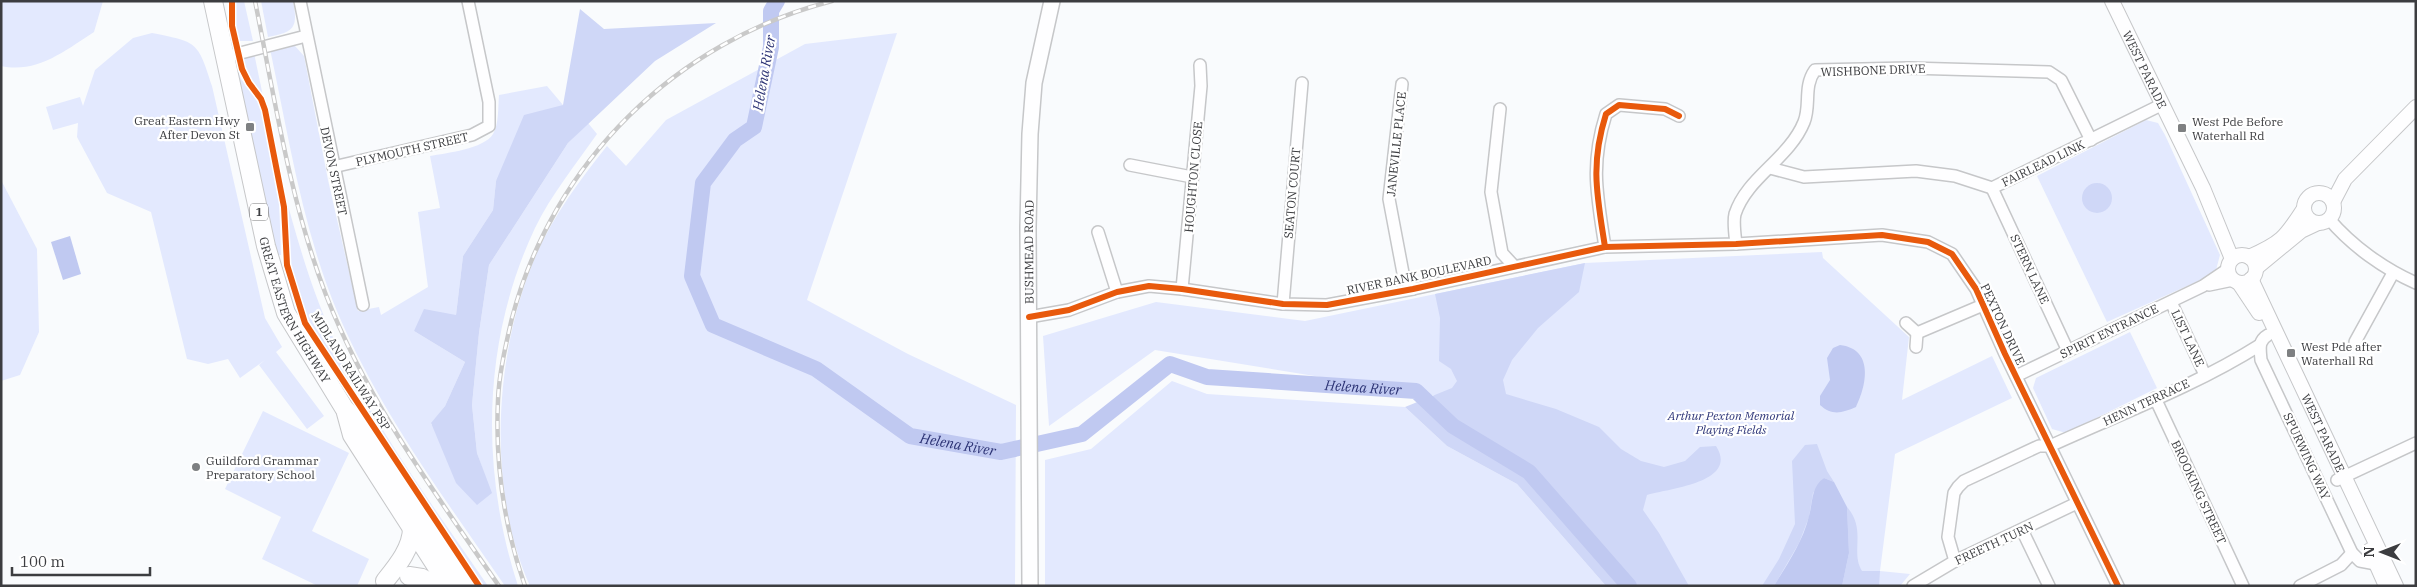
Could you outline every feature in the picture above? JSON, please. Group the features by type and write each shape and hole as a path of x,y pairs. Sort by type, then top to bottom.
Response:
{"highway":[{"name":"GREAT EASTERN HIGHWAY","path":"213,1 278,292 294,330 344,408 363,428 469,586"},
{"name":"GREAT EASTERN HIGHWAY","path":"344,408 352,435 449,586"},
{"path":"385,581 406,549 411,539 412,528"},
{"path":"410,576 422,578 437,586"}],"main road":[{"name":"BUSHMEAD ROAD","path":"1030,586 1028,180 1034,83 1052,1"}],"street":[{"name":"DEVON STREET","path":"300,1 363,305"},
{"name":"PLYMOUTH STREET","path":"333,167 472,135 488,126 488,102 468,1"},
{"name":"WEST PARADE","path":"2112,1 2341,478 2396,586"},
{"path":"225,57 306,36"},
{"name":"HOUGHTON CLOSE","path":"1182,289 1202,86 1200,65"},
{"name":"WISHBONE DRIVE","path":"1736,244 1735,214 1752,185 1788,151 1805,121 1808,85 1816,70 1909,68 2049,72 2061,80 2091,140"},
{"name":"SEATON COURT","path":"1283,304 1302,83"},
{"name":"JANEVILLE PLACE","path":"1402,84 1389,199 1403,273 1414,289"},
{"name":"FAIRLEAD LINK","path":"1770,168 1804,177 1916,171 1955,176 1992,188 2163,104"},
{"path":"1605,247 1595,184 1596,153 1606,114 1619,105 1665,109 1679,116"},
{"path":"2241,269 2301,231 2324,221 2334,211 2333,202 2344,179 2416,107"},
{"path":"1500,109 1490,192 1502,253 1514,266"},
{"path":"1130,165 1192,177"},
{"path":"2241,269 2282,240 2303,210 2308,197 2334,182 2344,179"},
{"name":"STERN LANE","path":"1992,188 2068,351"},
{"path":"2319,192 2327,195 2333,202"},
{"path":"2303,210 2310,221 2324,221 2340,231 2393,273 2416,283"},
{"path":"1098,232 1117,292"},
{"name":"PEXTON DRIVE","path":"1605,247 1736,244 1882,235 1928,242 1952,254 1976,289 2118,586"},
{"name":"RIVER BANK BOULEVARD","path":"1029,317 1069,310 1117,292 1149,286 1283,304 1327,305 1414,289 1605,247"},
{"name":"WEST PARADE","path":"2241,269 2255,306 2264,340 2341,478 2386,586"},
{"name":"SPIRIT ENTRANCE","path":"2016,376 2241,269"},
{"path":"2355,342 2393,273"},
{"name":"LIST LANE","path":"2171,302 2205,375"},
{"path":"1917,333 1983,305"},
{"path":"1906,322 1917,333 1916,347"},
{"name":"HENN TERRACE","path":"1955,561 1948,537 1954,493 1964,481 2039,446 2050,446 2205,375 2241,358 2264,340"},
{"name":"SPURWING WAY","path":"2264,340 2261,360 2356,557"},
{"path":"2241,358 2261,360"},
{"name":"BROOKING STREET","path":"2155,398 2242,586"},
{"path":"2341,478 2416,442"},
{"name":"FREETH TURN","path":"1913,586 1955,561 2078,503"},
{"path":"2022,530 2049,586"},
{"path":"2300,586 2356,557 2376,564"}],"green space":[{"path":"1,1 103,1 94,32 62,53 39,64 14,68 1,66"},
{"path":"234,1 244,1 253,41 239,41 236,36"},
{"path":"261,1 293,1 295,17 292,27 284,33 268,37"},
{"path":"152,33 187,42 194,46 203,60 212,86 265,318 282,347 276,352 324,416 307,429 259,365 265,360 240,378 228,359 208,364 187,359 151,212 107,193 77,137 78,123 53,130 46,107 80,97 83,106 95,70 133,38"},
{"path":"897,33 807,300 908,354 1016,405 1015,586 530,586 516,548 506,506 502,463 501,419 504,375 512,332 523,291 537,253 551,225 569,197 607,146 626,166 666,120 805,44"},
{"path":"295,46 304,56 328,180 358,311 379,307 381,315 428,287 418,212 440,208 430,156 464,150 488,139 493,134 496,125 499,95 547,86 563,105 496,181 493,210 463,256 456,315 414,331 465,362 445,406 431,424 491,493 477,453 472,405 479,333 489,265 568,143 588,123 597,134 556,192 535,228 517,271 505,315 496,360 492,406 497,497 506,542 518,586 505,586 415,455 374,387 339,316 326,284 306,218 270,49"},
{"path":"254,53 264,101 243,67 241,55"},
{"path":"235,64 241,79 257,99 261,109 279,198 281,255 277,255"},
{"path":"2146,120 2158,123 2165,135 2220,255 2216,270 2207,277 2107,322 2037,176"},
{"path":"1,180 37,249 39,332 20,375 1,381"},
{"path":"283,187 314,291 340,352 391,442 488,586 484,586 385,439 358,393 333,360 302,309 288,268 288,222"},
{"name":"Arthur Pexton Memorial Playing Fields","path":"1822,252 1823,258 1909,337 1902,400 1992,356 2012,398 1895,454 1880,571 1910,574 1900,586 1641,586 1443,397 1155,350 1049,426 1043,336 1156,302 1305,321 1585,263"},
{"path":"2130,332 2157,388 2066,433 2052,429 2033,388 2036,378"},
{"path":"1172,381 1207,394 1405,407 1447,446 1517,484 1606,586 1045,586 1045,460 1091,449"},
{"path":"263,411 349,453 312,531 369,559 357,586 318,586 262,559 281,517 225,489"}],"shaded area":[{"path":"580,9 604,29 716,23 655,61 568,143 489,265 479,333 472,405 477,453 492,493 477,505 456,483 431,423 445,406 465,362 414,331 424,309 456,315 463,256 493,210 496,181 524,115 563,105"},
{"path":"2097,183 2107,188 2112,198 2107,208 2097,213 2087,208 2082,198 2087,188"},
{"path":"70,236 81,274 63,280 51,242"},
{"path":"1585,263 1579,292 1538,328 1512,360 1503,380 1506,394 1556,409 1599,427 1621,449 1641,461 1664,467 1685,461 1700,447 1716,446 1721,458 1718,468 1710,476 1684,487 1647,495 1643,510 1659,533 1689,586 1606,586 1517,484 1447,446 1405,407 1452,388 1457,381 1451,369 1439,361 1440,318 1435,294"},
{"path":"1840,345 1851,348 1858,353 1863,361 1865,379 1856,407 1846,411 1833,412 1820,405 1820,396 1830,380 1827,358 1833,348"},
{"path":"1817,444 1827,471 1834,482 1824,478 1813,493 1809,517 1799,543 1774,586 1762,586 1779,559 1795,524 1792,461 1805,445"},
{"path":"1824,478 1834,482 1847,507 1849,553 1842,586 1774,586 1799,544 1806,526 1813,495 1817,486"},
{"path":"1847,507 1856,524 1859,564 1862,571 1880,571 1879,586 1842,586 1849,553"}],"waterway":[{"name":"Helena River","path":"777,1 771,11 771,47 754,127 735,140 703,183 692,276 713,325 816,369 910,436 1001,452 1082,434 1170,364 1207,377 1416,391 1453,426 1529,472 1629,586"}],"railway":[{"path":"255,1 284,150 313,259 326,295 361,372 382,409 427,481 499,586"},
{"path":"525,586 506,517 502,494 497,424 499,390 503,359 512,318 531,261 557,208 590,160 629,116 673,78 722,45 775,20 832,1"}],"cycle path":[{"name":"MIDLAND RAILWAY PSP","path":"232,1 232,26 242,69 249,83 261,99 265,110 284,207 287,265 305,323 479,586"},
{"path":"1029,317 1069,310 1117,292 1149,286 1283,304 1327,305 1413,289 1605,247 1596,180 1598,149 1606,114 1619,105 1665,109 1679,116"},
{"path":"1605,247 1736,244 1882,235 1928,242 1952,254 1976,289 2005,354 2118,586"}],"place":[{"name":"Great Eastern Hwy After Devon St","path":"250,127"},
{"name":"West Pde Before Waterhall Rd","path":"2182,128"},
{"name":"West Pde after Waterhall Rd","path":"2291,353"},
{"name":"Guildford Grammar Preparatory School","path":"196,467"}]}
